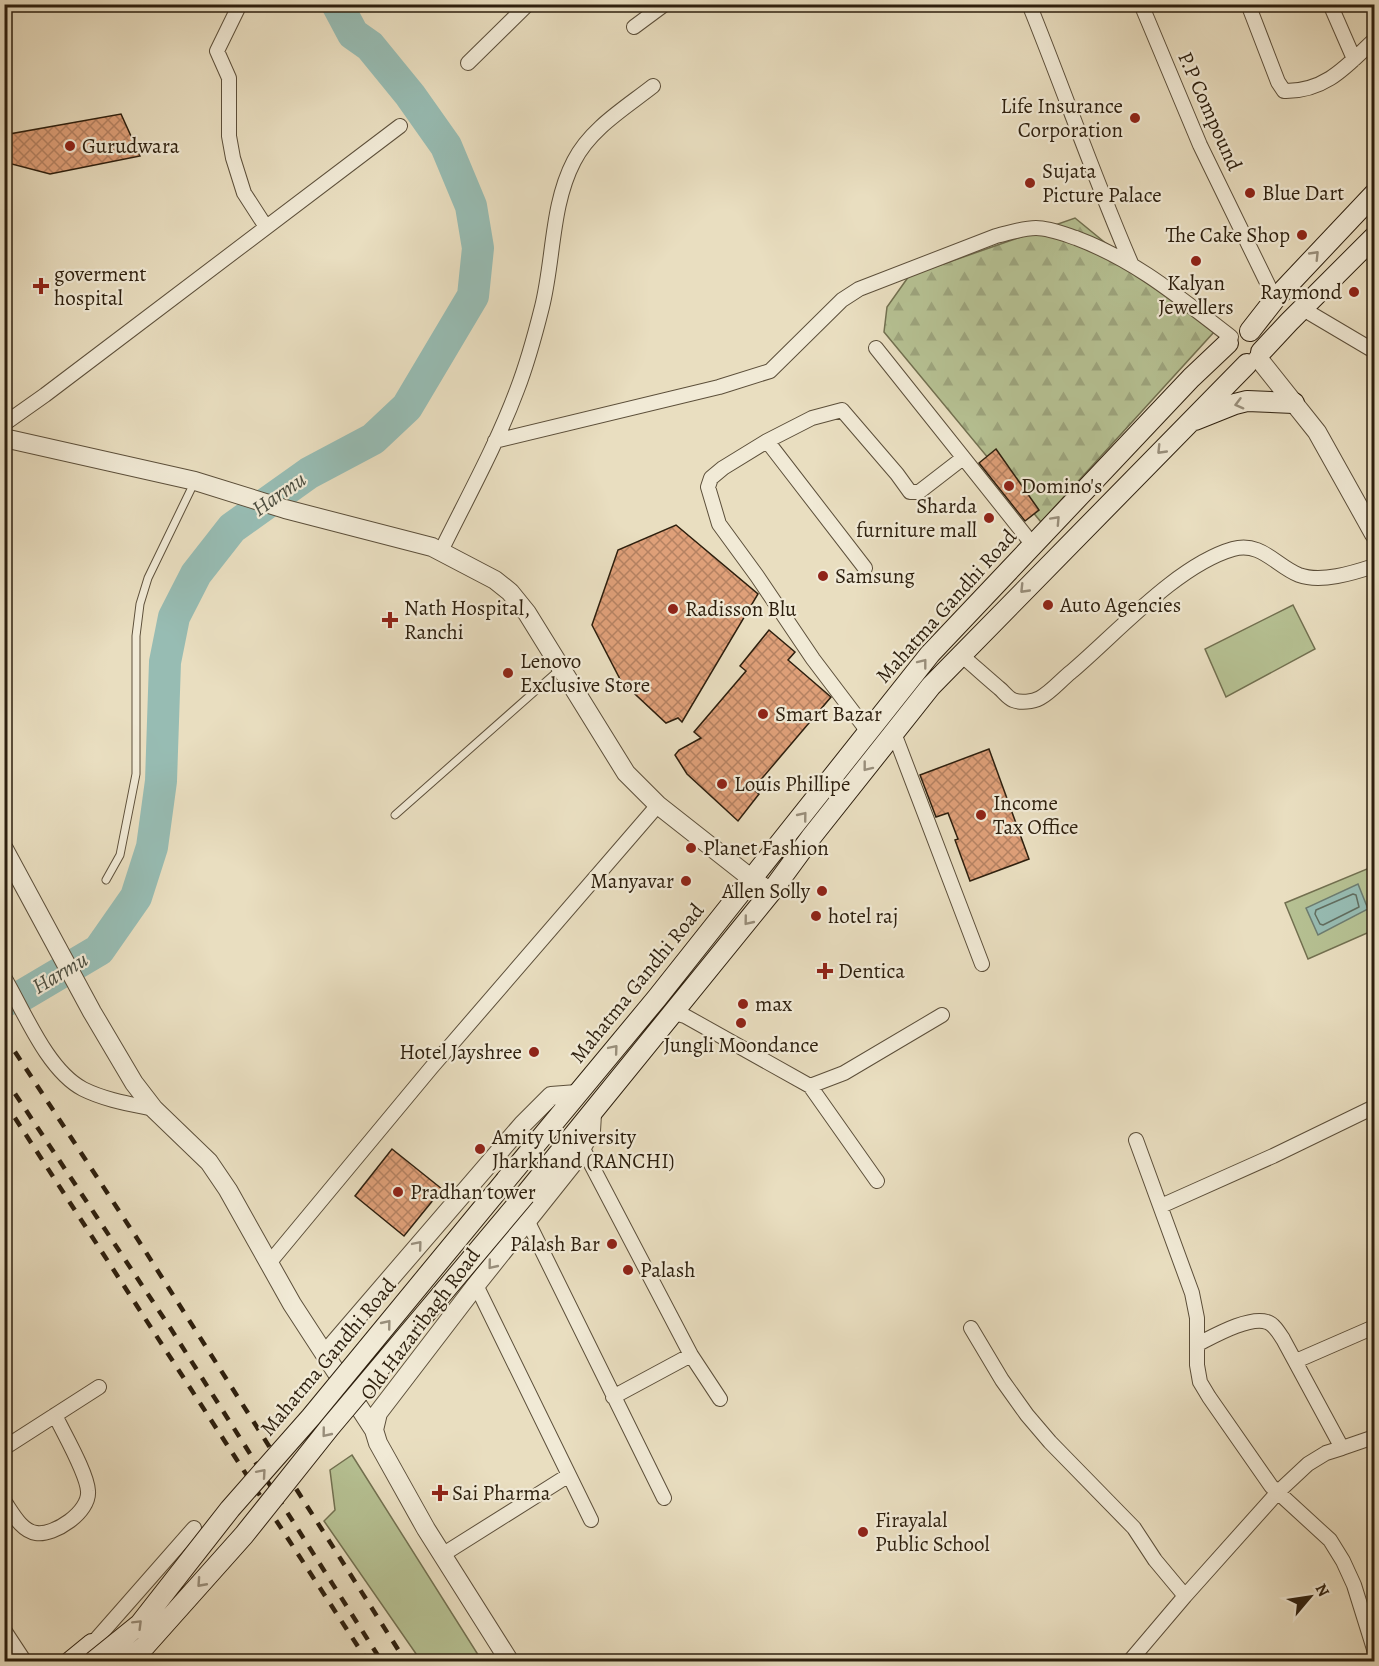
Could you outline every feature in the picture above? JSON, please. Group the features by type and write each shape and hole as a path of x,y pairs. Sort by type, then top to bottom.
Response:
{"main road":[{"name":"Mahatma Gandhi Road","path":"70,1662 93,1653 140,1624 230,1509 311,1417 577,1094 752,879 930,654 1191,378 1275,299 1374,194"},
{"name":"Mahatma Gandhi Road","path":"124,1662 145,1646 244,1534 330,1427 592,1114 771,892 931,686 1187,423 1256,358 1374,237"},
{"path":"1256,334 1262,345 1256,358 1234,362 1228,349 1236,337 1256,334"},
{"path":"1187,423 1247,401 1294,403"},
{"path":"93,1653 103,1662"}],"street":[{"path":"240,4 217,51 228,78 229,136 236,167 244,193 266,227"},
{"path":"468,63 528,4"},
{"path":"634,27 665,4"},
{"path":"1029,4 1063,87 1093,173 1131,263"},
{"name":"P.P Compound","path":"1142,4 1200,145 1275,299"},
{"path":"1248,4 1278,82 1284,91 1313,88 1333,77 1374,44"},
{"path":"1330,4 1354,58"},
{"path":"441,551 495,441 518,388 542,308 560,198 573,162 583,145 598,129 653,86"},
{"path":"4,424 400,126"},
{"path":"495,441 719,387 770,371 842,300 859,289 996,236 1036,228 1052,230 1094,245 1131,263 1236,337"},
{"path":"1303,309 1374,351"},
{"path":"876,348 1033,545"},
{"path":"1256,358 1317,432 1374,534"},
{"path":"869,733 813,659 719,524 708,487 711,478 767,441 812,418 842,410 910,492 920,492 963,458"},
{"path":"4,438 195,481 285,509 412,542 441,551 495,580 510,592 527,613 621,765 658,806 771,892"},
{"path":"767,441 866,568"},
{"path":"961,655 1013,700 1028,701 1040,698 1092,655 1155,596 1216,555 1236,548 1248,548 1264,552 1300,576 1339,577 1374,566"},
{"path":"894,733 982,964"},
{"path":"270,1262 431,1068 658,806"},
{"path":"4,849 92,1012 134,1083 154,1109 208,1162 228,1190 292,1304 374,1430"},
{"path":"4,977 56,1066 81,1088 103,1097 154,1109"},
{"path":"674,1013 685,1016 810,1086 877,1181"},
{"path":"810,1086 851,1069 942,1015"},
{"path":"326,1353 523,1124 551,1096 577,1094"},
{"path":"1161,1206 1273,1156 1374,1107"},
{"name":"Old Hazaribagh Road","path":"510,1662 442,1555 383,1452 374,1430 378,1413 574,1162 591,1131 592,1114"},
{"path":"1136,1140 1192,1293 1200,1382 1271,1486 1330,1540 1343,1561 1365,1614 1374,1649"},
{"path":"582,1147 691,1354 720,1399"},
{"path":"528,1220 664,1498"},
{"path":"476,1285 591,1520"},
{"path":"1198,1344 1244,1323 1266,1322 1279,1333 1296,1361 1342,1448"},
{"path":"1296,1361 1374,1327"},
{"path":"971,1328 1027,1415 1050,1442 1134,1528 1155,1560 1185,1596"},
{"path":"613,1397 691,1354"},
{"path":"4,1448 99,1387"},
{"path":"4,1501 22,1525 34,1533 46,1533 77,1516 87,1502 88,1491 85,1478 55,1415"},
{"path":"1129,1662 1278,1492 1308,1464 1326,1453 1374,1437"},
{"path":"442,1555 569,1474"},
{"path":"93,1653 194,1528"},
{"path":"4,1630 25,1662"}],"lane":[{"path":"106,880 120,855 136,774 136,636 140,604 148,578 195,481"},
{"path":"395,815 561,668"}],"green space":[{"path":"1075,218 1214,332 1041,522 884,332 887,307 909,276"},
{"path":"1293,605 1315,649 1226,697 1205,649"},
{"path":"1374,866 1374,930 1308,959 1285,903"},
{"path":"352,1455 482,1661 421,1661 324,1521 335,1510 330,1470"}],"water":[{"path":"1358,884 1368,909 1318,935 1306,908"}],"building":[{"name":"Gurudwara","path":"121,114 140,156 50,174 4,162 4,135"},
{"name":"Domino's","path":"996,449 1039,510 1025,521 979,463"},
{"name":"Radisson Blu","path":"676,525 758,594 682,722 678,718 666,723 621,681 592,625 618,550"},
{"name":"Smart Bazar","path":"769,630 795,652 788,660 831,697 753,789 759,794 738,821 687,774 675,755 679,750 701,738 694,732 746,671 740,666"},
{"name":"Income Tax Office","path":"989,749 1029,859 970,881 948,813 936,817 920,775"},
{"name":"Pradhan tower","path":"392,1149 442,1189 404,1236 355,1196"}],"waterway":[{"name":"Harmu","path":"4,1001 23,995 99,950 136,897 152,847 161,781 165,662 174,617 196,574 232,528 309,473 373,439 407,407 473,296 478,248 471,206 446,146 410,95 370,46 353,34 337,4"}],"railway":[{"path":"4,1035 142,1246 406,1662"},
{"path":"4,1077 171,1329 382,1662"},
{"path":"4,1101 368,1662"}],"place":[{"name":"Life Insurance Corporation","path":"1135,118"},
{"name":"Gurudwara","path":"70,146"},
{"name":"Sujata Picture Palace","path":"1030,183"},
{"name":"Blue Dart","path":"1250,193"},
{"name":"The Cake Shop","path":"1302,235"},
{"name":"Kalyan Jewellers","path":"1196,261"},
{"name":"goverment hospital","path":"41,286"},
{"name":"Raymond","path":"1354,292"},
{"name":"Domino's","path":"1009,486"},
{"name":"Sharda furniture mall","path":"989,518"},
{"name":"Samsung","path":"823,576"},
{"name":"Auto Agencies","path":"1048,605"},
{"name":"Radisson Blu","path":"673,609"},
{"name":"Nath Hospital, Ranchi","path":"390,620"},
{"name":"Lenovo Exclusive Store","path":"508,673"},
{"name":"Smart Bazar","path":"763,714"},
{"name":"Louis Phillipe","path":"722,784"},
{"name":"Income Tax Office","path":"981,815"},
{"name":"Planet Fashion","path":"691,848"},
{"name":"Manyavar","path":"686,881"},
{"name":"Allen Solly","path":"822,891"},
{"name":"hotel raj","path":"816,916"},
{"name":"Dentica","path":"825,971"},
{"name":"max","path":"743,1004"},
{"name":"Jungli Moondance","path":"741,1023"},
{"name":"Hotel Jayshree","path":"534,1052"},
{"name":"Amity University Jharkhand (RANCHI)","path":"480,1149"},
{"name":"Pradhan tower","path":"398,1192"},
{"name":"Palash Bar","path":"612,1244"},
{"name":"Palash","path":"628,1270"},
{"name":"Sai Pharma","path":"440,1493"},
{"name":"Firayalal Public School","path":"863,1532"}]}
